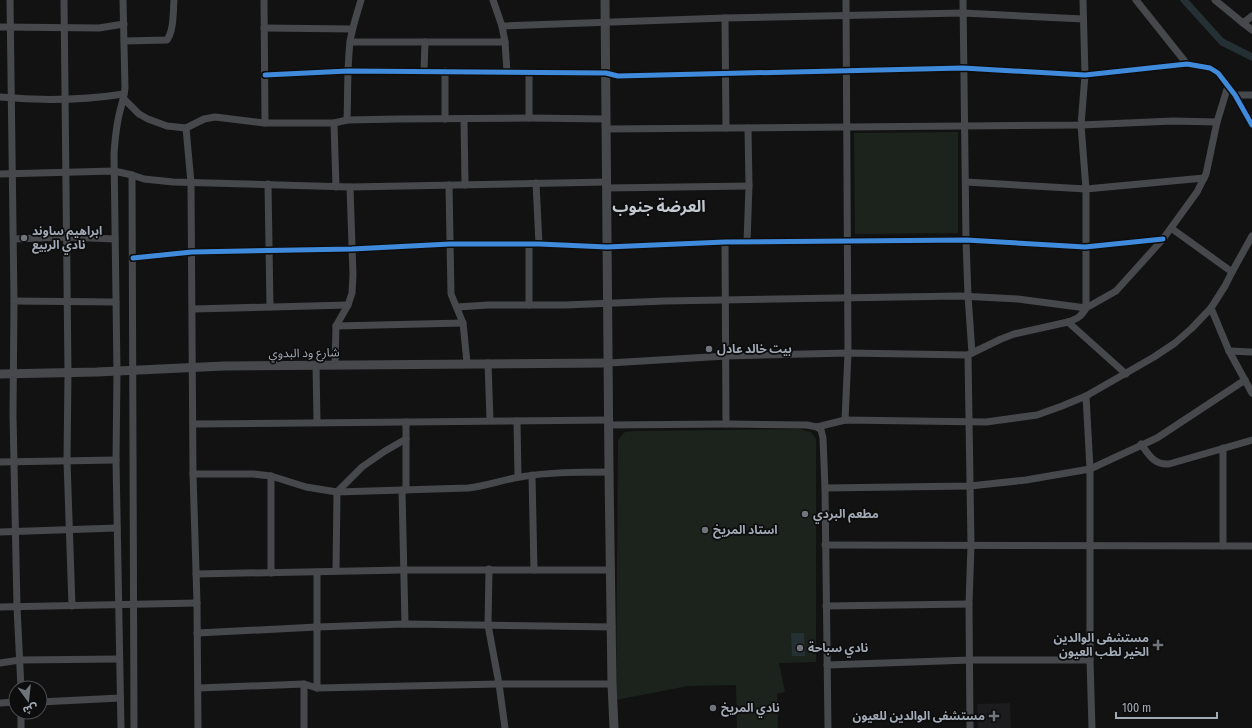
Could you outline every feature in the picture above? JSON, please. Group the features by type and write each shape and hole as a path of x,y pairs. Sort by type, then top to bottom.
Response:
{"street":[{"path":"10,0 14,239 14,461 17,607 21,680"},
{"path":"64,0 64,98 67,237 66,302 68,373 67,461 72,606"},
{"path":"121,728 116,460 117,372 114,171 116,132 124,97 123,0"},
{"path":"124,41 167,40 173,18 174,0"},
{"path":"264,0 265,123"},
{"path":"348,120 348,71 350,42 352,29 361,0"},
{"path":"493,0 506,42 508,72"},
{"path":"605,0 609,472 614,728"},
{"path":"845,420 848,353 846,0"},
{"path":"963,0 966,240 970,354 970,728"},
{"path":"609,363 726,356 848,353 970,354 1001,338 1068,322 1082,316 1086,308 1086,189 1081,125 1085,75 1083,0"},
{"path":"1215,0 1249,26 1252,16"},
{"path":"1141,2 1187,64"},
{"path":"502,26 725,18 963,13 1083,19"},
{"path":"725,18 726,128"},
{"path":"0,27 99,28 124,24"},
{"path":"264,28 352,29"},
{"path":"350,42 506,42"},
{"path":"424,71 425,42"},
{"path":"264,75 348,71 445,71 606,73 618,76 964,68 1085,75 1187,64 1210,68 1218,73 1235,95 1252,125"},
{"path":"445,71 445,119"},
{"path":"529,118 530,73"},
{"path":"457,307 726,300 968,296 1086,308 1116,291 1163,239 1197,192 1204,178 1217,122 1228,86"},
{"path":"1235,95 1252,95"},
{"path":"0,97 124,97 139,114 148,119 167,126 186,128 204,120 215,118 265,123 334,123 348,120 529,118 606,119"},
{"path":"464,119 465,185"},
{"path":"606,129 1081,125 1173,121 1217,122"},
{"path":"334,123 336,187"},
{"path":"186,128 191,183 193,474 197,603 198,728"},
{"path":"747,242 749,186 748,128"},
{"path":"0,174 114,171 144,179 191,183 268,184 350,188 536,183 749,186"},
{"path":"132,175 134,371 134,728"},
{"path":"966,182 1086,189 1204,178"},
{"path":"536,183 538,244"},
{"path":"268,184 270,307"},
{"path":"449,185 451,294 463,323 467,363"},
{"path":"335,364 336,326 348,305 352,293 353,275 350,188"},
{"path":"1171,228 1232,272"},
{"path":"193,424 516,420 806,425 817,427 845,420 969,423 1011,419 1037,414 1086,396 1126,374 1175,343 1211,308 1225,286 1252,236"},
{"path":"14,239 67,237 115,239"},
{"path":"133,258 192,252 352,249 450,244 538,244 607,247 725,242 966,240 1085,247 1163,239"},
{"path":"725,242 726,424"},
{"path":"529,245 529,305"},
{"path":"14,301 116,302"},
{"path":"193,309 348,305"},
{"path":"1211,308 1229,351 1252,393"},
{"path":"1068,322 1126,374"},
{"path":"336,326 463,323"},
{"path":"1229,351 1252,352"},
{"path":"488,363 490,420"},
{"name":"شارع ود البدوي","path":"0,374 117,372 193,367 335,364 609,363"},
{"path":"316,365 317,422"},
{"path":"825,488 970,486 1020,481 1090,469 1141,444 1157,438 1245,380"},
{"path":"1086,396 1090,469 1089,546 1092,728"},
{"path":"516,420 518,477"},
{"path":"405,624 403,570 406,422"},
{"path":"817,427 823,438 825,488 828,728"},
{"path":"336,571 336,492 362,467 385,451 406,440"},
{"path":"1141,444 1151,458 1157,463 1163,465 1252,440"},
{"path":"1223,448 1223,546"},
{"path":"0,462 116,460"},
{"path":"193,474 253,474 271,476 306,487 336,492 483,487 518,477 532,475 570,472 609,472"},
{"path":"532,475 534,570"},
{"path":"271,476 271,573"},
{"path":"0,532 117,528"},
{"path":"825,545 1252,546"},
{"path":"196,574 489,569 611,570"},
{"path":"489,569 488,625 499,684 505,728"},
{"path":"317,572 317,688"},
{"path":"0,607 134,603 197,603"},
{"path":"826,606 970,604"},
{"path":"197,632 405,624 612,627"},
{"path":"0,663 20,660 119,659"},
{"path":"827,665 970,660 1090,660"},
{"path":"198,688 304,684 317,688 499,684 612,684"},
{"path":"304,684 304,728"},
{"path":"48,702 120,698"}],"shaded area":[{"path":"958,132 958,233 855,234 854,133"},
{"path":"799,429 811,432 816,439 816,662 779,663 785,692 777,694 778,728 737,728 736,685 688,686 616,700 618,440 625,432 635,431"},
{"path":"791,633 804,633 805,656 792,656"},
{"name":"مستشفى الوالدين للعيون","path":"1010,703 1011,728 978,728 977,704"}],"waterway":[{"path":"1184,0 1222,42 1252,57"}],"cycle path":[{"path":"265,75 348,71 606,73 618,76 963,68 1085,75 1187,64 1210,68 1218,73 1235,95 1252,125"},
{"path":"133,258 192,252 352,249 450,244 539,244 607,247 725,242 966,240 1085,247 1163,239"}],"place":[{"name":"ابراهيم ساوند نادي الربيع","path":"24,238"},
{"name":"بيت خالد عادل","path":"709,349"},
{"name":"مطعم البردي","path":"805,514"},
{"name":"استاد المريخ","path":"705,530"},
{"name":"مستشفى الوالدين الخير لطب العيون","path":"1158,645"},
{"name":"نادي سباحة","path":"800,648"},
{"name":"نادي المريخ","path":"713,708"},
{"name":"مستشفى الوالدين للعيون","path":"994,716"}],"district":[{"name":"العرضة جنوب","path":"659,206"}]}
